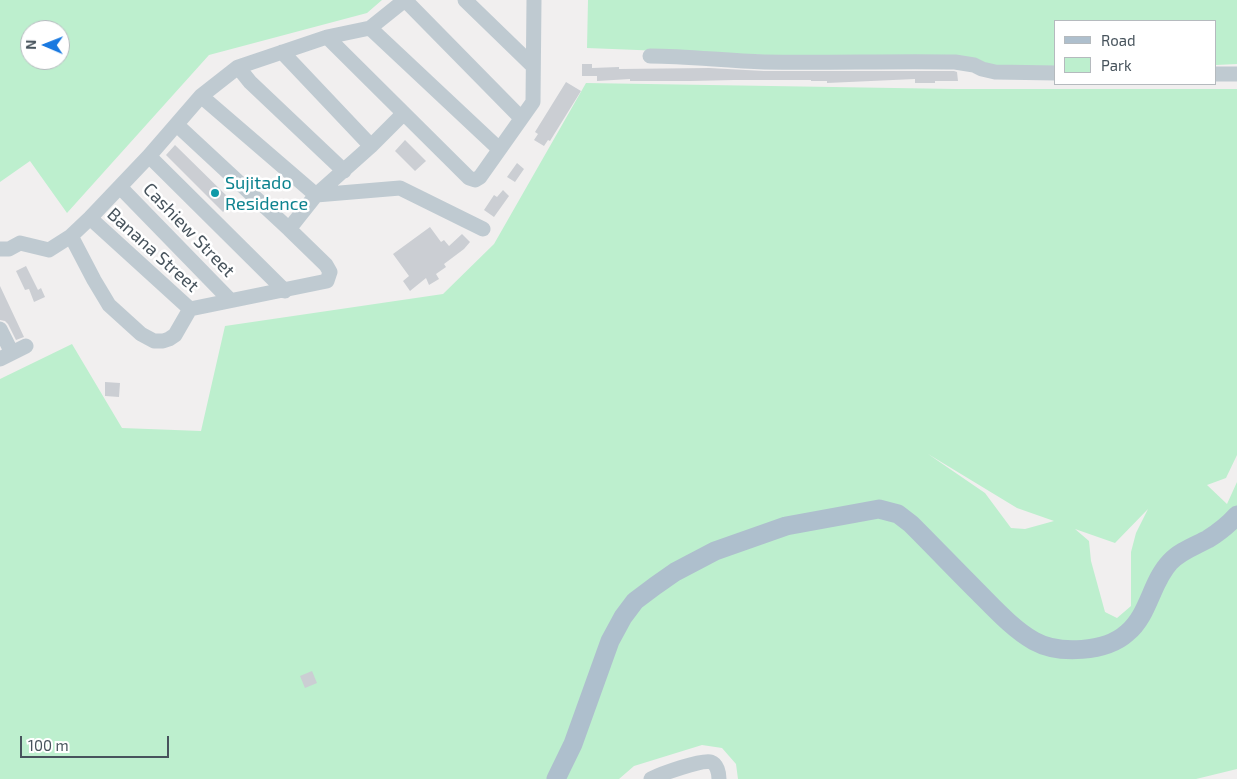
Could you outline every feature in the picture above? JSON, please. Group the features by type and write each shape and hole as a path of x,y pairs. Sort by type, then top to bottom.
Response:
{"main road":[{"path":"556,779 572,744 610,641 623,617 635,601 655,586 675,572 715,551 786,526 879,509 898,514 911,524 993,607 1024,635 1036,643 1048,647 1077,650 1090,649 1106,644 1120,639 1129,632 1140,616 1168,563 1175,556 1219,532 1237,515"}],"street":[{"path":"0,249 9,249 20,243 48,250 71,236 149,156 200,96 238,67 327,36 370,28 405,0 521,118"},
{"path":"465,0 532,66"},
{"path":"327,36 469,178 475,180 480,177 533,102 532,2"},
{"path":"370,28 499,149"},
{"path":"282,52 371,146"},
{"path":"650,56 685,56 721,61 758,62 955,62 974,65 982,70 995,72 1054,73"},
{"path":"238,67 250,82 344,171"},
{"path":"1217,74 1237,74"},
{"path":"200,96 316,195 400,188 483,229"},
{"path":"289,229 316,195 404,114"},
{"path":"71,236 109,305 141,334 154,341 163,341 175,334 190,309 327,281 330,272 326,265 177,125"},
{"path":"149,156 285,291"},
{"name":"Cashiew Street","path":"120,187 230,300"},
{"name":"Banana Street","path":"90,218 190,309"},
{"path":"0,329 6,356 26,346"},
{"path":"651,779 691,765 712,762 716,765 719,779"}],"green space":[{"path":"0,0 382,0 367,13 209,55 67,213 30,161 0,182"},
{"path":"588,0 1237,0 1237,64 1217,65 1217,20 1054,20 1054,72 965,63 587,48"},
{"path":"586,83 956,89 1237,89 1237,455 1226,478 1207,485 1227,504 1237,482 1237,769 1196,779 738,779 736,764 722,748 702,745 634,766 619,779 0,779 0,379 72,344 122,428 201,431 225,326 443,294 494,244","holes":["928,454 1017,508 1054,521 1025,529 1011,528 985,493","1148,509 1136,533 1131,552 1131,606 1117,618 1105,612 1091,561 1089,541 1075,529 1115,543"]}],"building":[{"path":"582,64 592,64 592,68 619,67 619,69 709,68 764,71 954,71 957,72 958,81 915,83 915,79 827,83 827,81 811,80 630,81 630,79 597,81 597,76 582,76"},
{"path":"566,82 581,91 550,141 548,140 544,146 534,140 538,134 535,132"},
{"path":"405,140 426,161 415,171 395,151"},
{"path":"175,145 233,202 223,212 166,155"},
{"path":"517,163 524,169 515,182 507,177"},
{"path":"503,190 509,196 494,217 484,210 494,195 497,197"},
{"path":"430,227 441,242 444,240 449,246 462,234 470,242 444,264 446,267 436,274 439,279 429,285 426,278 410,291 403,281 409,276 393,254"},
{"path":"26,266 38,290 41,288 45,297 34,302 29,289 25,290 16,271"},
{"path":"0,286 24,337 16,340 8,324 0,320"},
{"path":"105,382 120,383 119,397 105,396"},
{"path":"312,671 317,683 305,688 300,676"}],"place":[{"name":"Sujitado Residence","path":"215,193"}]}
